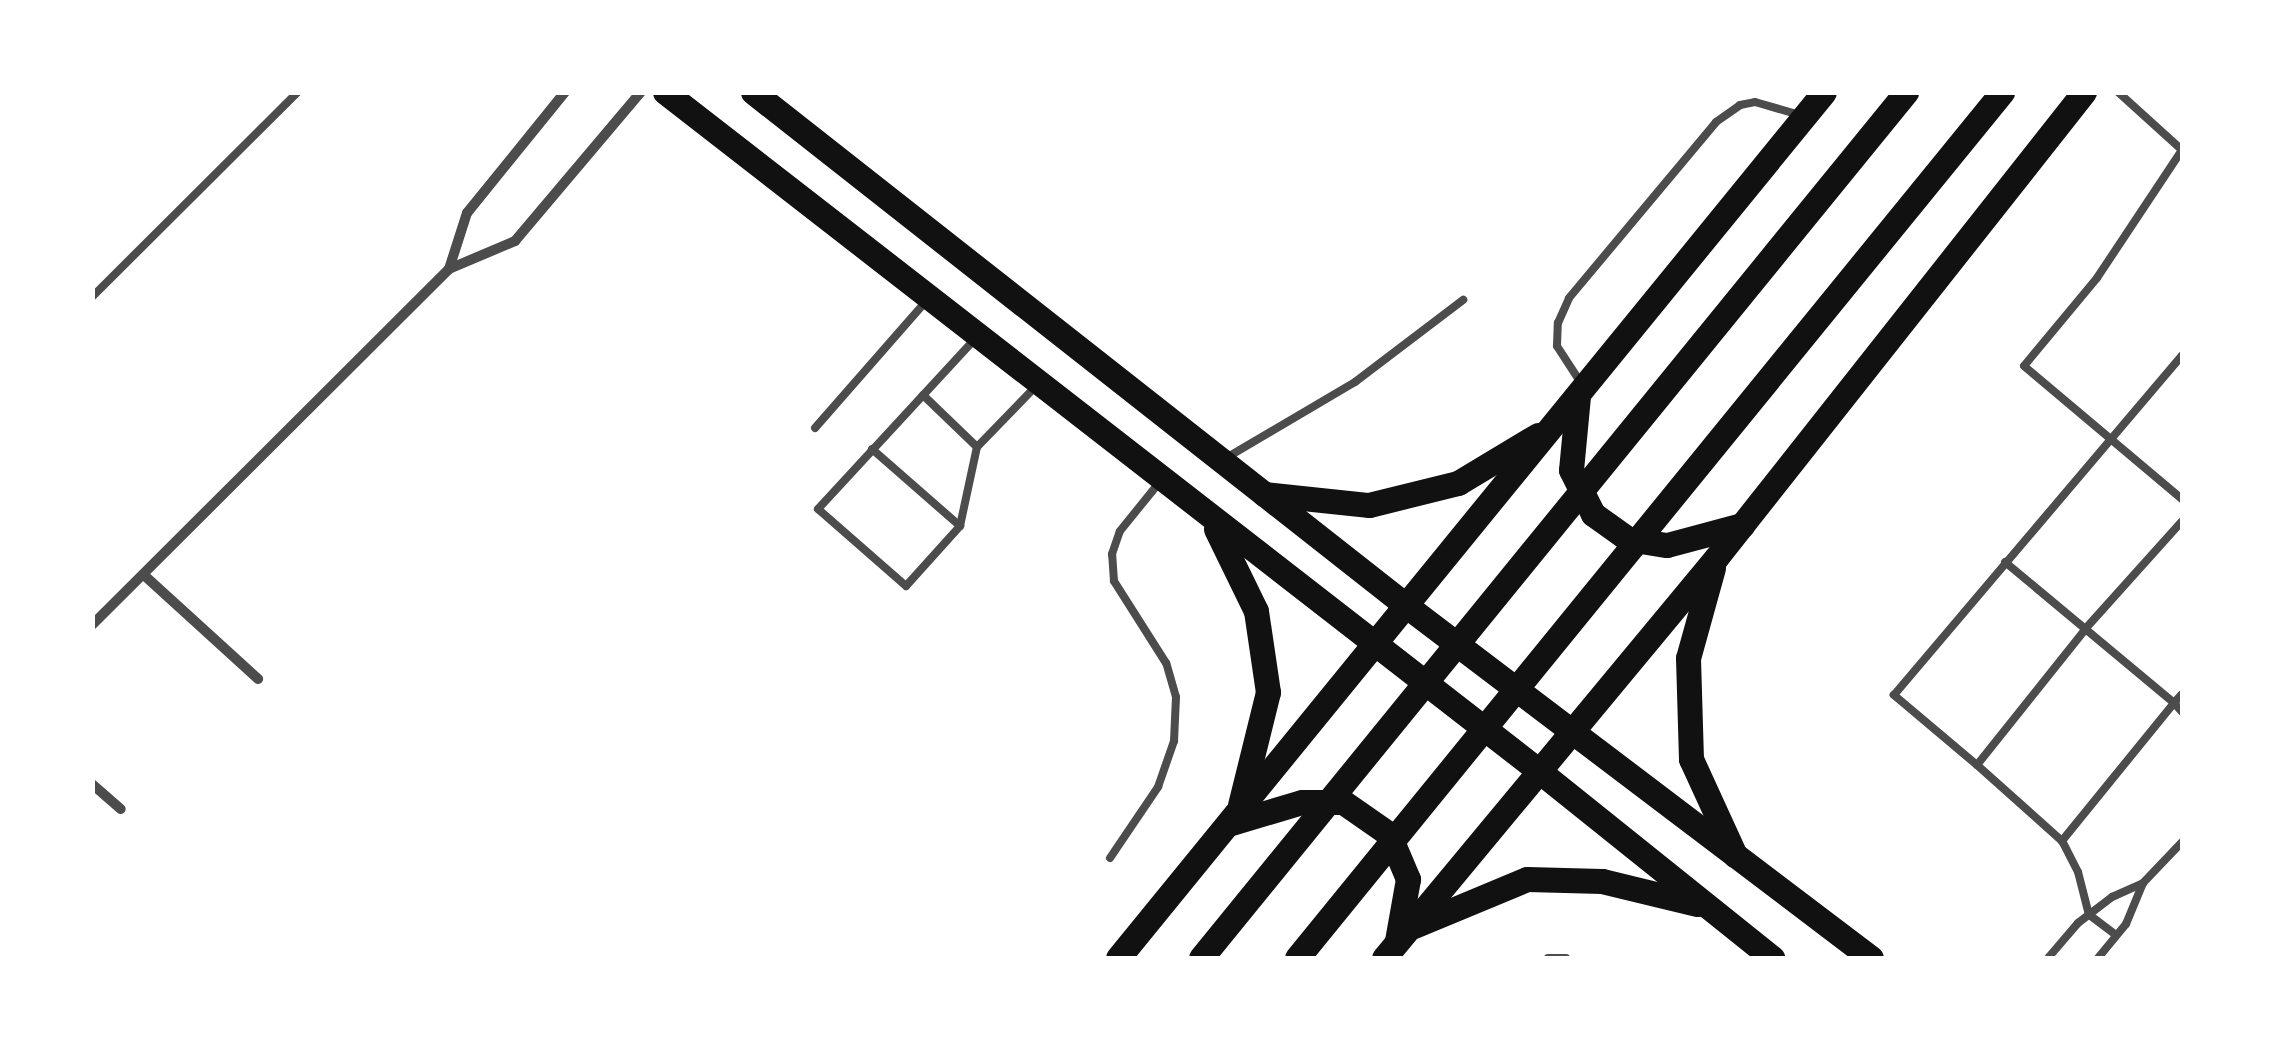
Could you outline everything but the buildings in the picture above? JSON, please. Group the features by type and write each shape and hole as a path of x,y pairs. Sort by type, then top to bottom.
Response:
{"main road":[{"path":"664,92 1373,646 1539,771 1772,958"},
{"path":"754,92 1408,607 1870,958"},
{"path":"1118,958 1824,92"},
{"path":"1201,958 1906,92"},
{"path":"1297,958 2002,92"},
{"path":"1397,943 1716,558 2084,92"},
{"path":"1581,392 1572,470 1594,514 1628,539 1667,545 1742,525"},
{"path":"1264,494 1370,505 1458,483 1555,424"},
{"path":"1211,520 1256,611 1268,692 1233,818"},
{"path":"1716,558 1688,658 1691,759 1738,860"},
{"path":"1233,818 1302,802 1343,802 1389,834 1408,878 1397,943"},
{"path":"1397,943 1527,879 1602,881 1707,906"}],"street":[{"path":"448,269 467,213 565,92"},
{"path":"92,625 448,269 516,241 640,92"},
{"path":"145,576 258,678"},
{"path":"92,784 121,809"}],"lane":[{"path":"92,297 298,92"},
{"path":"2118,92 2182,150 2097,278 2024,366 2182,499"},
{"path":"1581,392 1557,346 1558,323 1568,298 1716,122 1740,104 1755,102 1804,117"},
{"path":"814,428 928,298"},
{"path":"1222,460 1355,382 1463,300"},
{"path":"977,337 818,508 906,586 960,526 977,447 1038,384"},
{"path":"2116,936 2089,915 2078,872 2062,841 1894,695 2182,354"},
{"path":"923,395 977,447"},
{"path":"872,449 960,526"},
{"path":"1110,858 1158,787 1174,740 1176,697 1166,663 1114,581 1112,554 1120,531 1161,480"},
{"path":"1977,764 2087,627 2182,521"},
{"path":"2005,562 2087,627 2182,712"},
{"path":"2062,841 2182,694"},
{"path":"2098,958 2116,936 2144,882 2182,842"},
{"path":"2048,958 2089,915 2112,897 2144,882"},
{"path":"1548,958 1566,958"}]}
